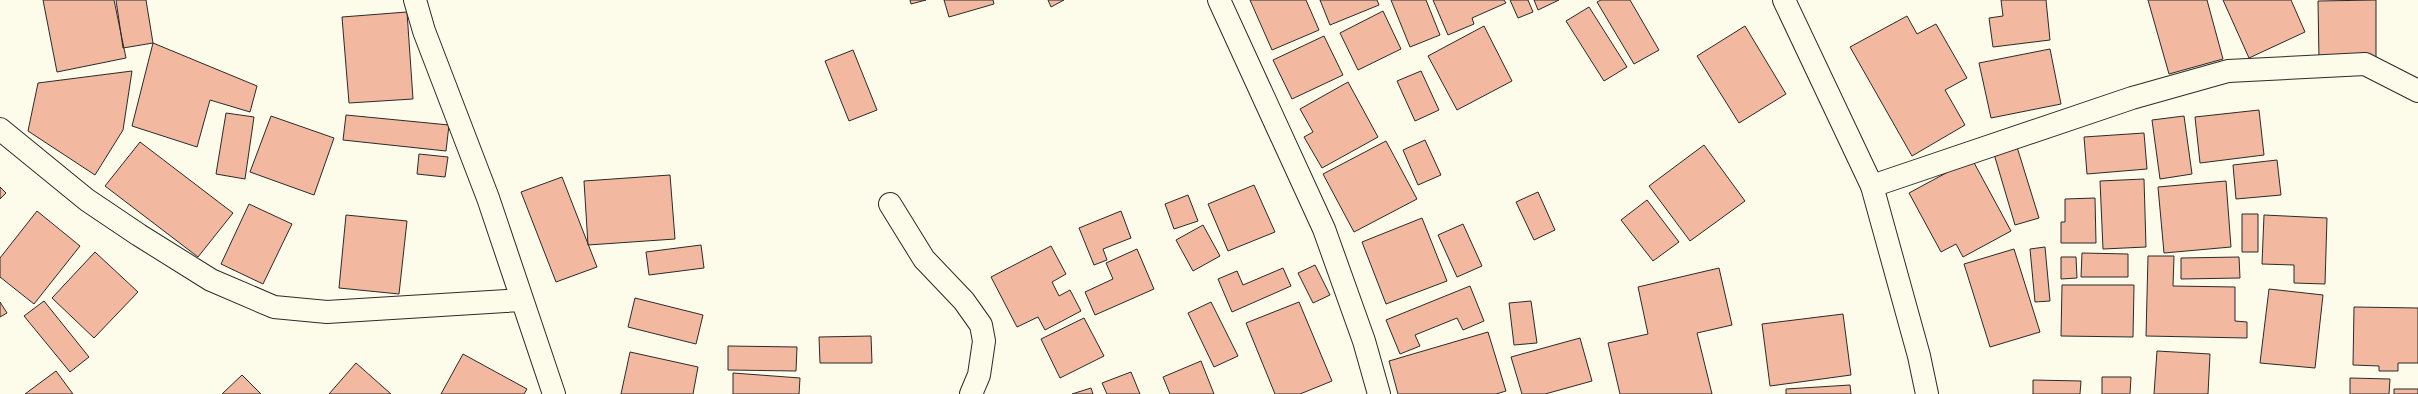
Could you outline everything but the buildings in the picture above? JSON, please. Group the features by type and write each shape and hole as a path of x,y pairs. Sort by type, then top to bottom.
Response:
{"street":[{"path":"415,0 424,30 488,198 521,300 554,394"},
{"path":"1219,0 1324,229 1364,340 1379,394"},
{"path":"1784,0 1872,186 1920,356 1927,394"},
{"path":"1872,186 2132,98 2228,71 2365,64 2418,91"},
{"path":"0,129 87,200 139,235 211,280 274,307 327,312 521,300"},
{"path":"890,204 924,259 964,301 981,325 984,340 979,375 971,394"}]}
